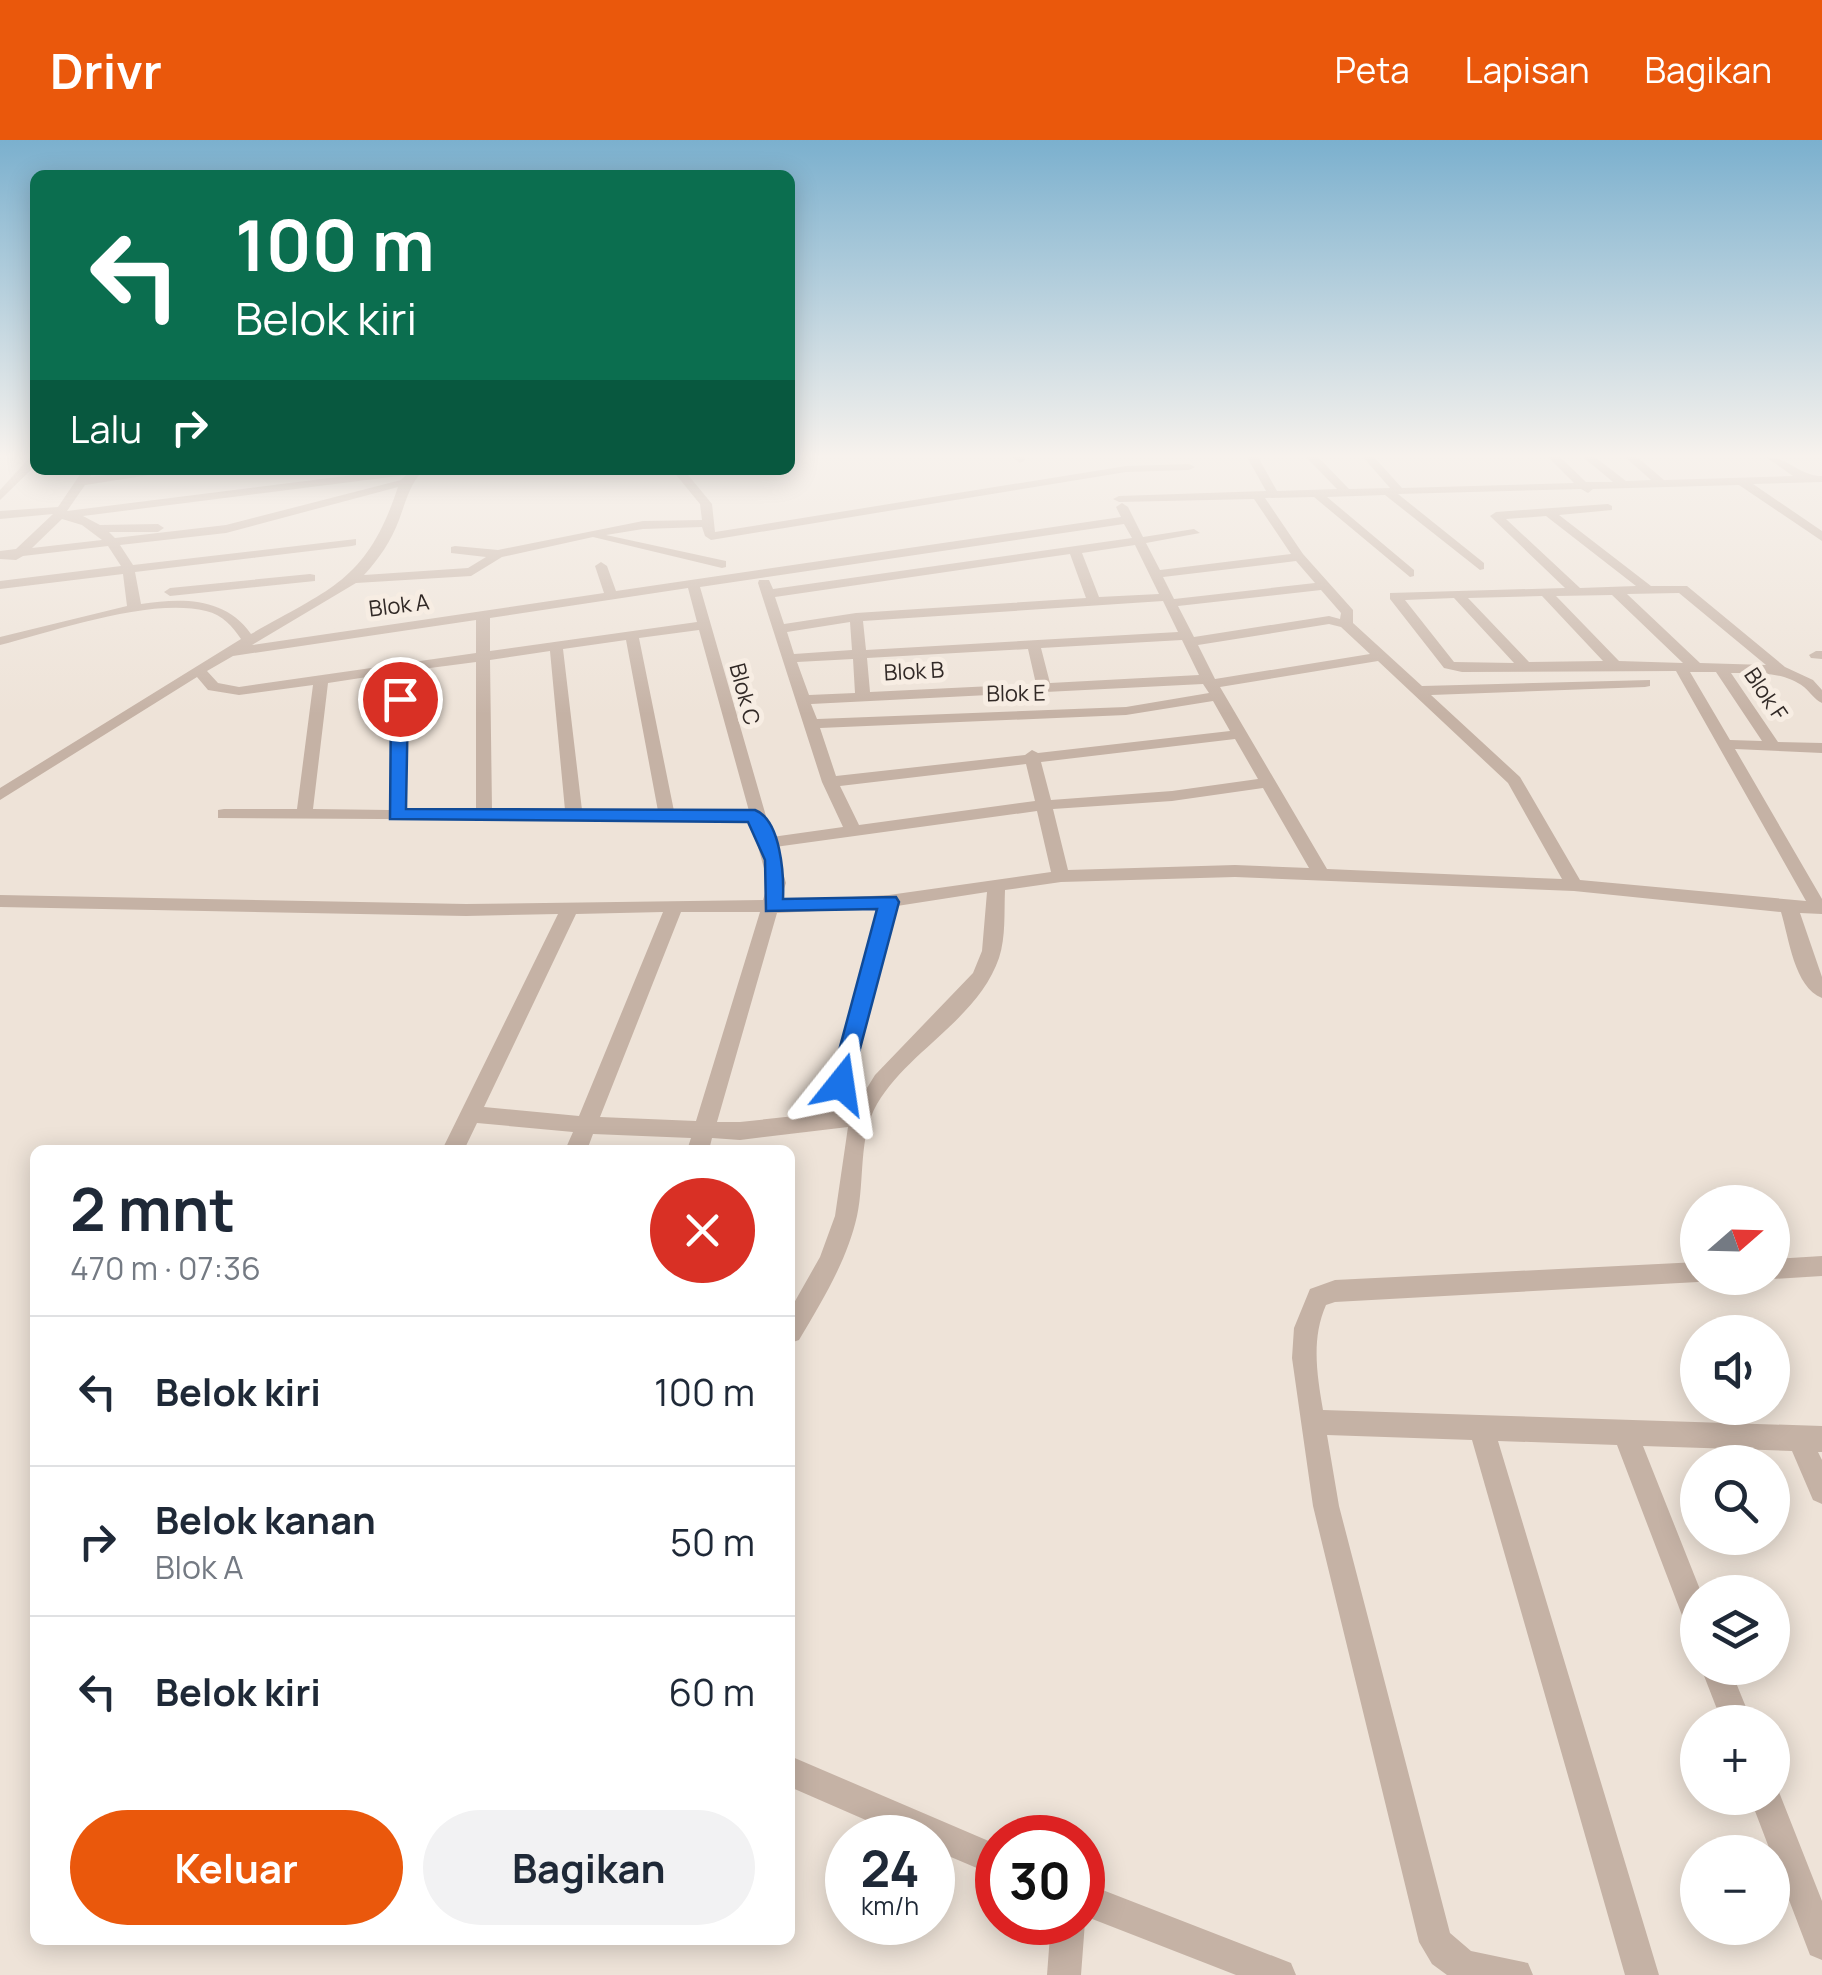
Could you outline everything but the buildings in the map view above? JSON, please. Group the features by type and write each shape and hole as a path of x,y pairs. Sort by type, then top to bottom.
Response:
{"street":[{"path":"0,568 32,543"},
{"path":"112,543 130,572 134,610"},
{"path":"0,555 131,543"},
{"path":"0,585 130,572 246,551 345,543"},
{"path":"0,795 198,670 298,616 353,579 381,543"},
{"path":"455,550 498,554 549,543"},
{"path":"627,543 722,564"},
{"path":"713,543 728,579"},
{"name":"Blok A","path":"230,652 973,543"},
{"path":"780,629 856,616 873,597 1075,550 1127,543"},
{"path":"1139,543 1212,686 1321,874"},
{"path":"1289,543 1348,613 1346,624"},
{"path":"1374,543 1410,573"},
{"path":"1453,543 1480,566"},
{"path":"1524,543 1577,592"},
{"path":"1588,543 1650,591"},
{"path":"1075,550 1092,594"},
{"path":"208,608 230,583 246,551"},
{"path":"353,579 472,572 498,554"},
{"path":"1154,574 1299,557"},
{"path":"601,566 611,596"},
{"path":"761,574 830,782 853,830"},
{"path":"170,592 310,578"},
{"name":"Blok C","path":"692,583 755,816"},
{"path":"768,594 873,597 957,610 1092,594 1169,600 1327,586"},
{"path":"1780,670 1690,670 1615,664 1462,668 1449,665 1395,598 1402,594 1682,589 1780,670 1808,684 1822,699"},
{"path":"1616,591 1690,670 1725,744 1820,908"},
{"path":"1545,592 1615,664"},
{"path":"1456,593 1525,666"},
{"path":"0,641 134,610 208,608 227,614 249,640"},
{"path":"856,616 863,696"},
{"path":"483,617 480,657 484,815"},
{"path":"789,658 1034,642 1187,639 1328,620 1346,624 1514,780 1574,885"},
{"path":"198,670 213,687 222,690 320,680 704,625"},
{"path":"632,636 666,816"},
{"path":"1034,642 1044,688"},
{"path":"556,646 574,815"},
{"path":"1212,686 1378,657"},
{"path":"396,815 400,668"},
{"name":"Blok F","path":"1722,670 1772,744"},
{"path":"304,814 320,680"},
{"path":"1417,691 1645,683"},
{"name":"Blok B","path":"803,700 1044,688 1212,686"},
{"name":"Blok E","path":"812,724 1126,711 1212,686"},
{"path":"830,782 1032,755 1240,734"},
{"path":"1725,744 1822,748"},
{"path":"1032,755 1061,876"},
{"path":"766,843 1046,805 1269,782"},
{"path":"224,814 755,816 777,883 702,1140"},
{"path":"0,901 570,908 773,906 889,902 1061,876 1234,871 1574,885 1820,908"},
{"path":"795,1323 831,1261 846,1216 861,1116 897,1060 946,1016 983,972 990,958 997,885"},
{"path":"832,1120 889,902"},
{"path":"578,1145 675,906"},
{"path":"1789,907 1810,974 1822,991"},
{"path":"455,1145 570,908"},
{"path":"470,1114 702,1140 740,1131 861,1116"},
{"path":"1790,1267 1822,1266"},
{"path":"1516,1975 1462,1968 1448,1960 1436,1942 1326,1506 1302,1344 1306,1318 1318,1297 1335,1291 1680,1273"},
{"path":"1312,1422 1812,1441 1822,1491"},
{"path":"1480,1427 1642,1975"},
{"path":"1626,1434 1680,1575"},
{"path":"795,1773 975,1851"},
{"path":"1773,1815 1822,1943"},
{"path":"1105,1907 1278,1975"},
{"path":"1064,1975 1066,1945"}],"route":[{"path":"400,699 396,815 755,816 774,860 777,883 773,906 889,902 841,1084"}]}
